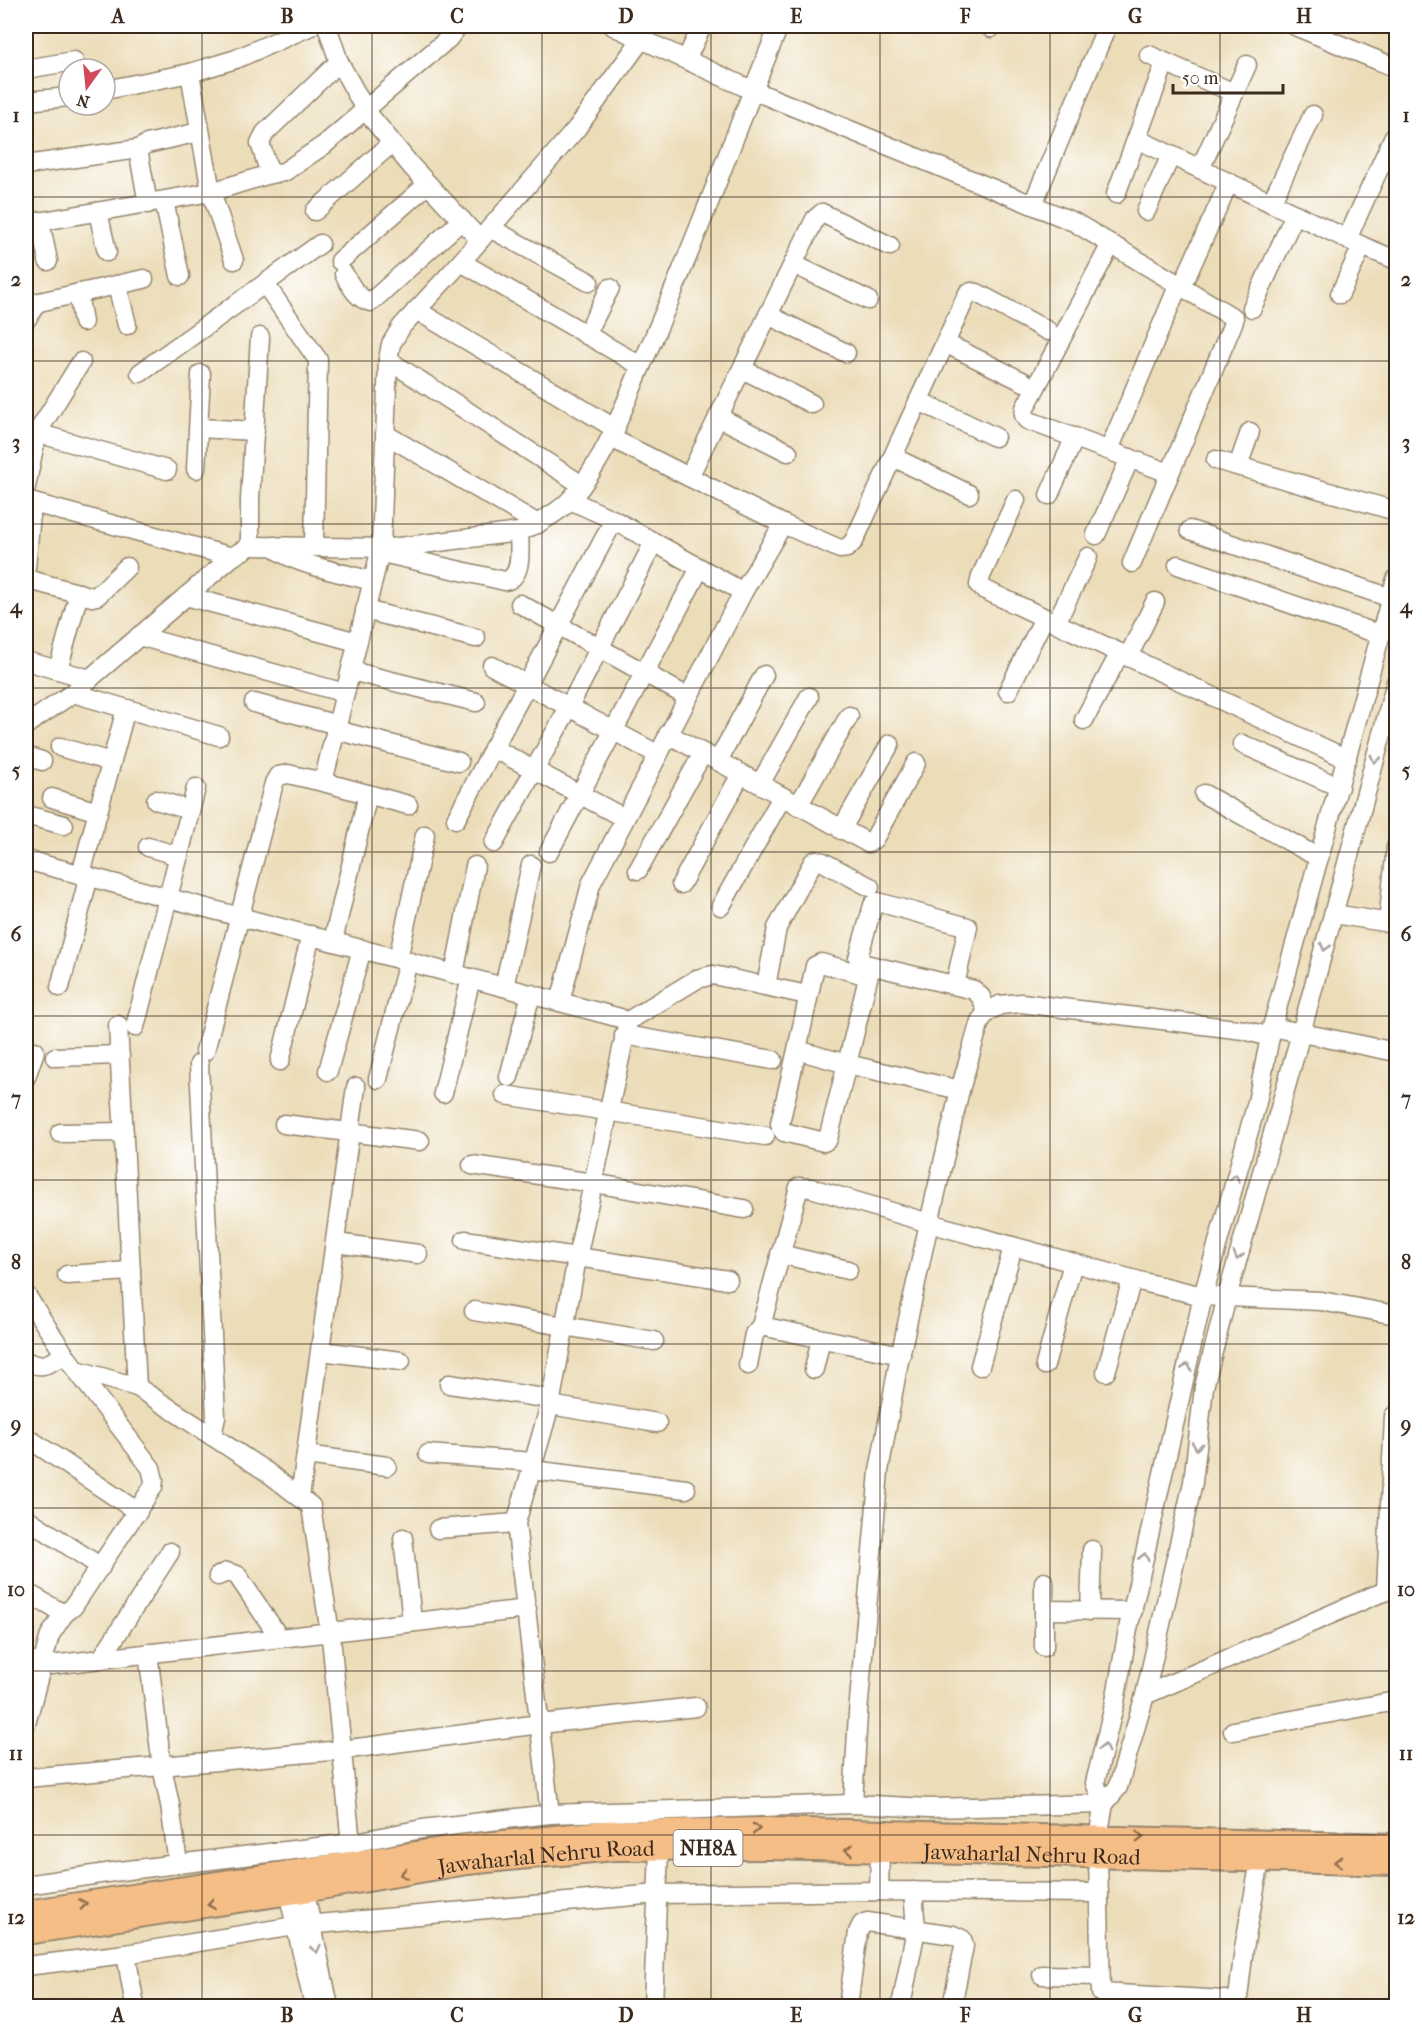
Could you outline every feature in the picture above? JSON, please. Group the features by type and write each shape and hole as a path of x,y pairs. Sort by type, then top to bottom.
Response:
{"main road":[{"name":"Jawaharlal Nehru Road","path":"26,1932 292,1871 352,1853 463,1846 605,1832 768,1829 1098,1846 1260,1861 1396,1864"},
{"name":"Jawaharlal Nehru Road","path":"26,1912 292,1871 467,1863 614,1849 771,1848 880,1851 1098,1846 1396,1845"}],"street":[{"path":"117,88 190,73 236,59 311,26"},
{"path":"327,26 339,62 366,111 462,220 485,234 589,282"},
{"path":"48,261 33,222 156,203 211,192 284,172 324,145 366,111 448,39 458,26"},
{"path":"613,26 637,34 686,60 753,90 1074,222 1111,244 1183,280 1232,316 1234,321 1132,563"},
{"path":"686,60 702,26"},
{"path":"26,725 73,693 232,557 250,546 314,546 381,550 519,532 538,524 570,501 595,467 614,433 684,268 779,26"},
{"path":"1033,204 1107,26"},
{"path":"1295,26 1396,68"},
{"path":"323,782 381,550 388,360 391,344 402,326 461,262 577,128 637,34"},
{"path":"1149,55 1234,93"},
{"path":"270,174 260,143 265,133 339,62"},
{"path":"26,69 57,64"},
{"path":"1200,169 1247,65"},
{"path":"190,73 211,192 234,260"},
{"path":"1116,194 1161,73"},
{"path":"26,101 57,98"},
{"path":"1271,203 1313,116"},
{"path":"26,165 138,149 147,144 199,132"},
{"path":"1340,294 1355,243 1393,138"},
{"path":"1137,139 1355,243 1396,260"},
{"path":"315,211 392,143"},
{"path":"138,149 180,276"},
{"path":"1146,211 1171,155"},
{"path":"1109,450 1228,182"},
{"path":"428,184 342,267 362,300 371,302 462,220"},
{"path":"98,212 107,252"},
{"path":"689,477 815,219 822,213 890,246"},
{"path":"1252,309 1295,214"},
{"path":"140,373 320,244"},
{"path":"1111,244 1025,408 1024,415 1027,420 1169,473"},
{"path":"461,262 641,366"},
{"path":"793,264 868,300"},
{"path":"26,320 39,302 144,279"},
{"path":"265,284 318,360 314,546"},
{"path":"117,285 127,325"},
{"path":"586,335 610,288"},
{"path":"416,310 689,477 783,524 840,549 847,548 854,541 968,293 972,292 1048,331"},
{"path":"78,294 83,321"},
{"path":"768,315 846,353"},
{"path":"250,546 250,499 260,337"},
{"path":"945,343 1024,382"},
{"path":"388,360 582,485"},
{"path":"26,568 28,497 37,433 81,362"},
{"path":"742,369 812,404"},
{"path":"196,469 201,374"},
{"path":"919,401 995,437"},
{"path":"718,417 788,452"},
{"path":"199,428 255,431"},
{"path":"1238,466 1250,432"},
{"path":"37,433 166,470"},
{"path":"385,434 538,524"},
{"path":"1049,495 1075,437"},
{"path":"893,457 969,494"},
{"path":"1096,535 1130,458"},
{"path":"1216,460 1396,511"},
{"path":"28,497 232,557"},
{"path":"1016,500 981,576 979,585 983,589 1347,759"},
{"path":"570,501 614,520 743,592"},
{"path":"456,819 614,520"},
{"path":"560,1002 591,884 743,592 783,524"},
{"path":"1190,530 1391,598"},
{"path":"381,550 505,581 514,576 519,563 519,532"},
{"path":"494,843 569,707 654,542"},
{"path":"274,546 278,551 292,558 373,581"},
{"path":"1008,691 1088,556"},
{"path":"1178,565 1381,635"},
{"path":"26,579 92,597 97,596 127,567"},
{"path":"549,852 700,568"},
{"path":"1105,1992 1098,1846 1104,1804 1095,1783 1115,1702 1132,1611 1203,1296 1257,1102 1271,1032 1396,579"},
{"path":"58,670 79,593"},
{"path":"186,596 357,642"},
{"path":"1084,720 1155,602"},
{"path":"520,604 688,697"},
{"path":"365,610 476,638"},
{"path":"139,636 345,693"},
{"path":"26,661 90,679"},
{"path":"492,666 657,754"},
{"path":"351,671 476,702"},
{"path":"638,870 764,675"},
{"path":"77,1370 137,1387 267,1472 311,1506 329,1631 352,1853 422,1829 550,1814 853,1804 929,1808 1104,1804 1118,1787 1145,1695 1193,1482 1204,1387 1396,682"},
{"path":"73,693 219,736"},
{"path":"760,784 808,697"},
{"path":"254,703 459,762"},
{"path":"60,987 98,812 126,709"},
{"path":"721,906 849,716"},
{"path":"668,734 865,843 872,842 916,763"},
{"path":"841,830 890,744"},
{"path":"1242,744 1339,787"},
{"path":"60,747 111,762"},
{"path":"493,748 624,818"},
{"path":"212,1436 216,1417 202,1058 274,783 278,776 288,774 408,805"},
{"path":"681,884 741,774"},
{"path":"137,1387 120,1055 127,1026 169,897 196,788"},
{"path":"333,941 368,794"},
{"path":"1204,794 1319,858"},
{"path":"52,798 98,812"},
{"path":"156,800 190,810"},
{"path":"26,815 64,825"},
{"path":"378,1080 403,960 425,835"},
{"path":"148,847 179,856"},
{"path":"1334,914 1392,923 1396,847"},
{"path":"26,860 560,1002 622,1027 773,1060"},
{"path":"766,986 777,928 813,862 816,860 823,862 870,887"},
{"path":"504,987 531,865"},
{"path":"443,1093 462,976 475,866"},
{"path":"870,971 858,958 871,909 878,902 968,927 955,985"},
{"path":"280,1061 311,935"},
{"path":"328,1071 362,949"},
{"path":"870,971 828,1139 819,1142 784,1132 780,1123 815,966 821,963 870,971 955,985 978,993 987,1012"},
{"path":"550,1814 516,1523 551,1402 577,1258 608,1111 622,1027 628,1021 697,980 714,975 798,993"},
{"path":"509,1077 531,994"},
{"path":"853,1804 858,1713 879,1471 928,1223 960,1090 980,1021 987,1012 1000,1005 1021,1003 1244,1030 1301,1033 1396,1052"},
{"path":"797,1050 960,1090"},
{"path":"26,1077 35,1051"},
{"path":"55,1057 120,1055"},
{"path":"300,1497 356,1087"},
{"path":"505,1095 765,1136"},
{"path":"284,1124 420,1141"},
{"path":"60,1133 124,1131"},
{"path":"472,1165 744,1209"},
{"path":"748,1365 754,1334 761,1326 798,1190 802,1186 1013,1247 1203,1296 1321,1301 1396,1315"},
{"path":"465,1240 728,1280"},
{"path":"336,1243 418,1254"},
{"path":"980,1366 1013,1247"},
{"path":"780,1254 848,1270"},
{"path":"1046,1365 1074,1263"},
{"path":"67,1275 131,1271"},
{"path":"1106,1372 1132,1279"},
{"path":"26,1295 65,1355 153,1473 154,1480 153,1487 138,1512 73,1607 64,1614 34,1662 26,1724"},
{"path":"474,1311 654,1341"},
{"path":"761,1326 901,1355"},
{"path":"814,1369 820,1339"},
{"path":"321,1351 401,1361"},
{"path":"26,1361 35,1366 42,1366 65,1355"},
{"path":"449,1384 657,1423"},
{"path":"1145,1695 1391,1590 1394,1416"},
{"path":"26,1437 138,1512"},
{"path":"428,1454 533,1466 686,1489"},
{"path":"306,1455 387,1466"},
{"path":"26,1518 101,1567"},
{"path":"438,1529 516,1523"},
{"path":"402,1538 412,1622"},
{"path":"1090,1611 1092,1550"},
{"path":"101,1659 171,1552"},
{"path":"218,1576 227,1572 237,1575 279,1637"},
{"path":"1044,1582 1044,1647"},
{"path":"26,1592 64,1614"},
{"path":"34,1662 101,1659 526,1609"},
{"path":"1044,1610 1132,1611"},
{"path":"148,1653 162,1767 178,1864"},
{"path":"1233,1731 1396,1701"},
{"path":"26,1778 342,1750 540,1724 696,1707"},
{"path":"652,2007 659,1849"},
{"path":"879,1891 880,1851"},
{"path":"1042,1975 1105,1992 1231,2003 1260,1861"},
{"path":"26,1885 178,1864 292,1871 303,1925 314,2007"},
{"path":"26,1966 126,1954 303,1925 657,1894 879,1891 1099,1893"},
{"path":"901,2007 916,1929 913,1891"},
{"path":"848,2007 859,1928 867,1922 953,1935 962,1939 964,1946 952,2007"},
{"path":"303,1925 329,2007"},
{"path":"126,1954 135,2007"},
{"path":"962,2007 968,1971"}]}
